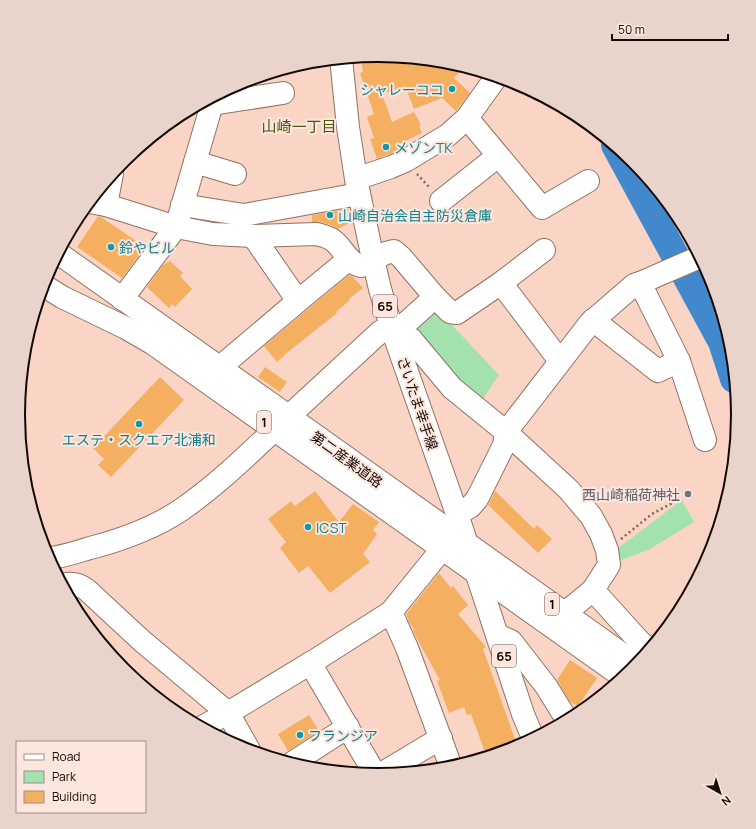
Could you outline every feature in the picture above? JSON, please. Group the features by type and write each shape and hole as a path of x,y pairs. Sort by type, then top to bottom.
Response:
{"street":[{"name":"さいたま幸手線","path":"342,64 348,127 358,186 373,259 392,330 457,514 523,714 531,733"},
{"path":"182,205 244,216 358,186 391,167 405,161 448,135 466,118 493,81"},
{"path":"217,101 283,93"},
{"path":"122,299 176,227 195,162 207,106"},
{"path":"466,118 542,208 588,181"},
{"path":"441,200 498,156"},
{"path":"195,162 235,174"},
{"path":"97,204 176,227 213,234 253,236 317,234 327,237 335,242 349,259 356,265 361,266 373,259 394,252 401,257 435,297 450,312 457,313 501,283 544,250"},
{"path":"253,236 298,301"},
{"name":"第二産業道路","path":"62,257 219,368 282,423 442,549 619,672"},
{"path":"219,368 349,259"},
{"path":"457,514 470,507 477,499 504,445 506,432 593,320 634,285 695,259"},
{"path":"501,283 560,361"},
{"path":"640,283 679,361 705,440"},
{"name":"第二産業道路","path":"49,289 62,297 126,328 282,423 466,544 631,660"},
{"path":"55,557 120,539 159,523 181,510 258,447 380,332 392,330 435,297"},
{"path":"593,320 658,371 679,361"},
{"path":"392,330 411,339 452,388 506,432 568,489 590,516 601,534 607,550 609,565 593,590 565,613"},
{"path":"208,724 310,664 391,612 442,549"},
{"path":"69,585 73,583 78,584 87,590 142,641 228,713 244,741"},
{"path":"593,590 644,645"},
{"path":"391,612 407,648 449,760"},
{"path":"497,635 511,641 546,686 563,714"},
{"path":"310,664 371,768"},
{"path":"299,758 348,727"},
{"path":"391,767 441,738"}],"path":[{"path":"405,161 441,200"},
{"path":"607,550 652,514 676,501"}],"green space":[{"path":"435,307 499,375 479,404 410,328"},
{"path":"682,500 694,522 650,549 614,563 613,552"}],"building":[{"path":"362,62 401,62 447,68 460,72 454,78 470,93 456,111 442,98 414,109 405,86 382,94 392,122 414,112 421,125 419,126 422,133 399,144 401,149 377,159 370,139 374,138 367,117 374,114 360,73 363,72"},
{"path":"347,209 351,222 338,229 320,222 312,222 312,215"},
{"name":"鈴やビル","path":"98,216 145,247 122,278 77,247"},
{"path":"170,261 183,273 180,276 192,289 175,307 172,304 169,308 147,287 163,265"},
{"path":"349,275 353,277 363,288 349,299 350,300 336,312 337,313 277,362 264,346"},
{"path":"265,367 287,382 280,392 258,377"},
{"name":"エステ・スクエア北浦和","path":"160,377 184,400 111,477 98,465 104,459 93,448"},
{"path":"315,491 339,522 353,504 379,522 373,530 377,534 363,554 370,562 330,593 308,566 299,573 280,548 286,542 268,519 291,501 295,506"},
{"path":"495,491 534,529 537,525 552,539 538,553 488,505"},
{"path":"439,573 451,588 453,586 468,605 458,614 486,647 483,649 515,740 485,751 471,714 467,715 464,707 449,713 437,681 440,680 416,637 413,630 414,629 406,614"},
{"path":"570,660 597,678 577,706 570,702 557,680"},
{"name":"フランジア","path":"309,715 319,731 288,751 278,734"}],"waterway":[{"path":"624,161 722,342 725,351"}],"place":[{"name":"シャレーココ","path":"452,89"},
{"name":"メゾンTK","path":"386,147"},
{"name":"山崎自治会自主防災倉庫","path":"330,215"},
{"name":"鈴やビル","path":"111,247"},
{"name":"エステ・スクエア北浦和","path":"139,424"},
{"name":"西山崎稲荷神社","path":"688,494"},
{"name":"ICST","path":"308,527"},
{"name":"フランジア","path":"300,735"}],"district":[{"name":"山崎一丁目","path":"299,126"}]}
